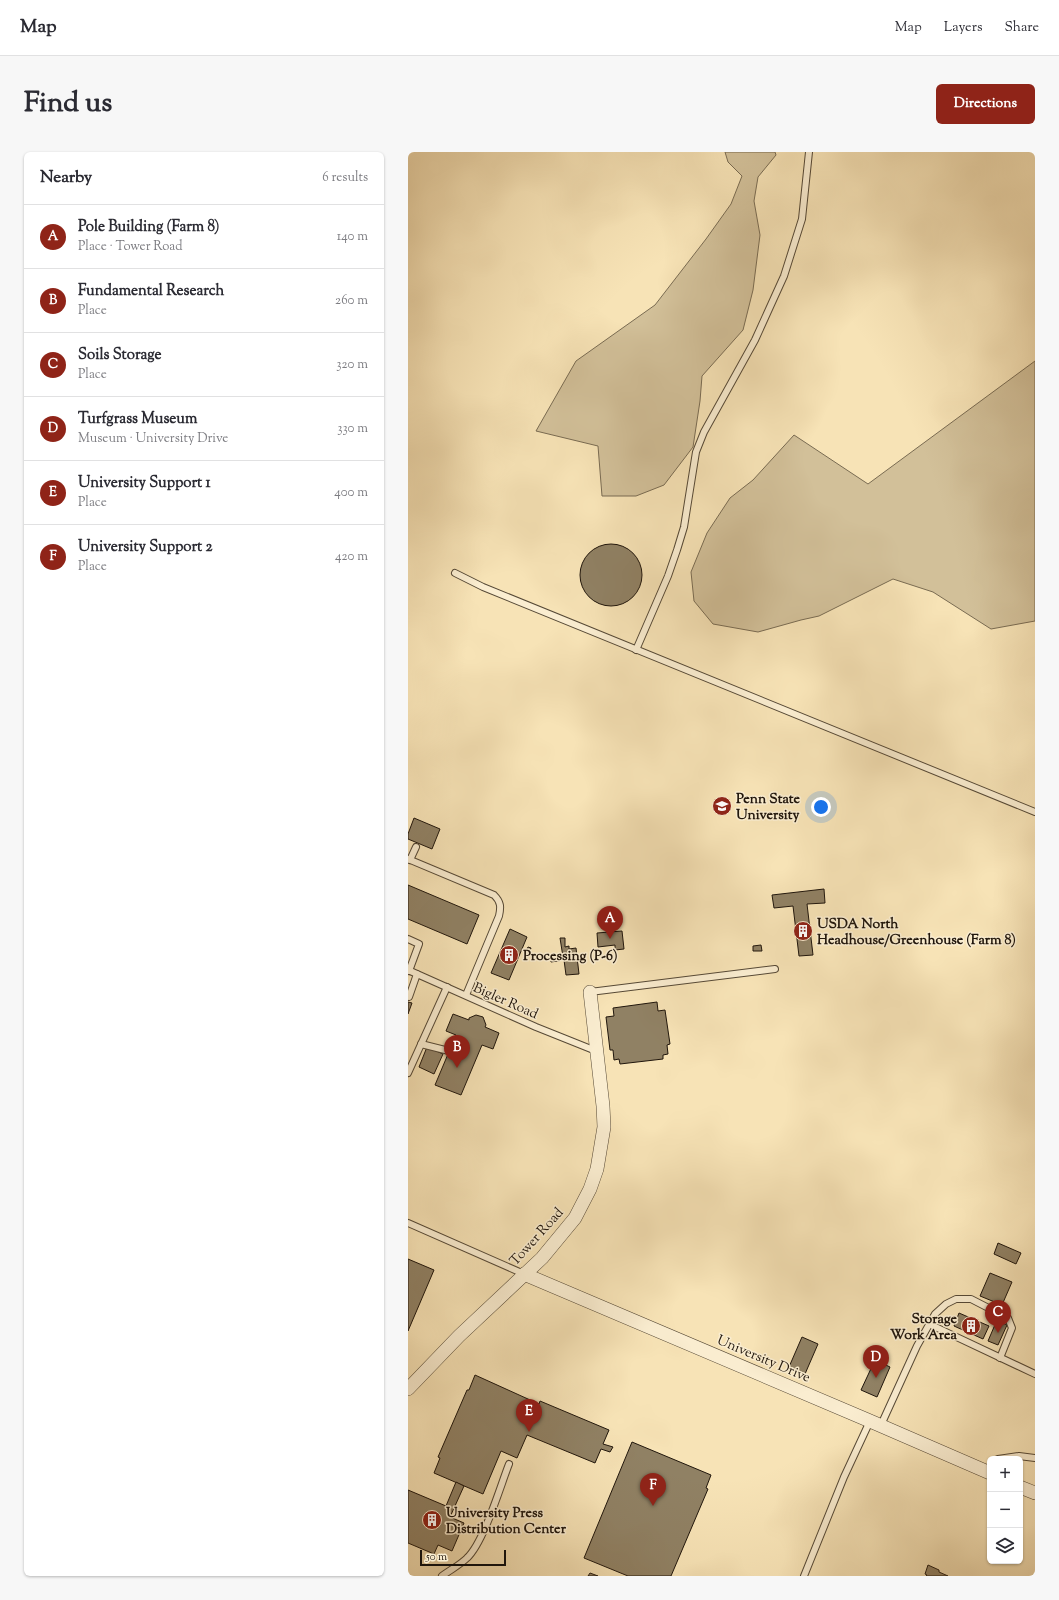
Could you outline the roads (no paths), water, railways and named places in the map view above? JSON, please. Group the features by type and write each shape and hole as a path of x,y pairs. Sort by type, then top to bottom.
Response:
{"street":[{"name":"Tower Road","path":"408,1389 542,1258 575,1218 590,1189 597,1169 604,1128 603,1106 590,992"},
{"name":"University Drive","path":"524,1274 987,1472"},
{"path":"1023,1488 1035,1493"}],"lane":[{"path":"636,650 668,576 684,527 696,452 704,432 755,340 784,276 802,219 809,152"},
{"path":"455,573 483,587 1035,812"},
{"path":"416,847 409,860 494,895 499,900 501,908 499,916 466,995"},
{"path":"408,939 419,944 409,970"},
{"path":"590,992 774,969"},
{"name":"Bigler Road","path":"409,970 536,1027 596,1051"},
{"path":"409,997 417,974"},
{"path":"408,1073 447,987"},
{"path":"421,1044 449,1051"},
{"path":"408,1223 524,1274"},
{"path":"804,1576 844,1477 876,1423 935,1314 946,1304 956,1299 971,1299 996,1310 1008,1318 1012,1328 1000,1358"},
{"path":"929,1324 1035,1374"},
{"path":"1023,1456 1035,1458"},
{"path":"442,1576 467,1558 473,1550 492,1508 509,1464"}],"place":[{"name":"Penn State University","path":"722,806"},
{"name":"USDA North Headhouse/Greenhouse (Farm 8)","path":"803,931"},
{"name":"Pole Building (Farm 8)","path":"610,939"},
{"name":"Processing (P-6)","path":"509,955"},
{"name":"Fundamental Research","path":"457,1068"},
{"name":"Storage Work Area","path":"971,1326"},
{"name":"Soils Storage","path":"998,1333"},
{"name":"Turfgrass Museum","path":"876,1378"},
{"name":"University Support 1","path":"529,1432"},
{"name":"University Support 2","path":"653,1506"},
{"name":"University Press Distribution Center","path":"432,1520"}]}
